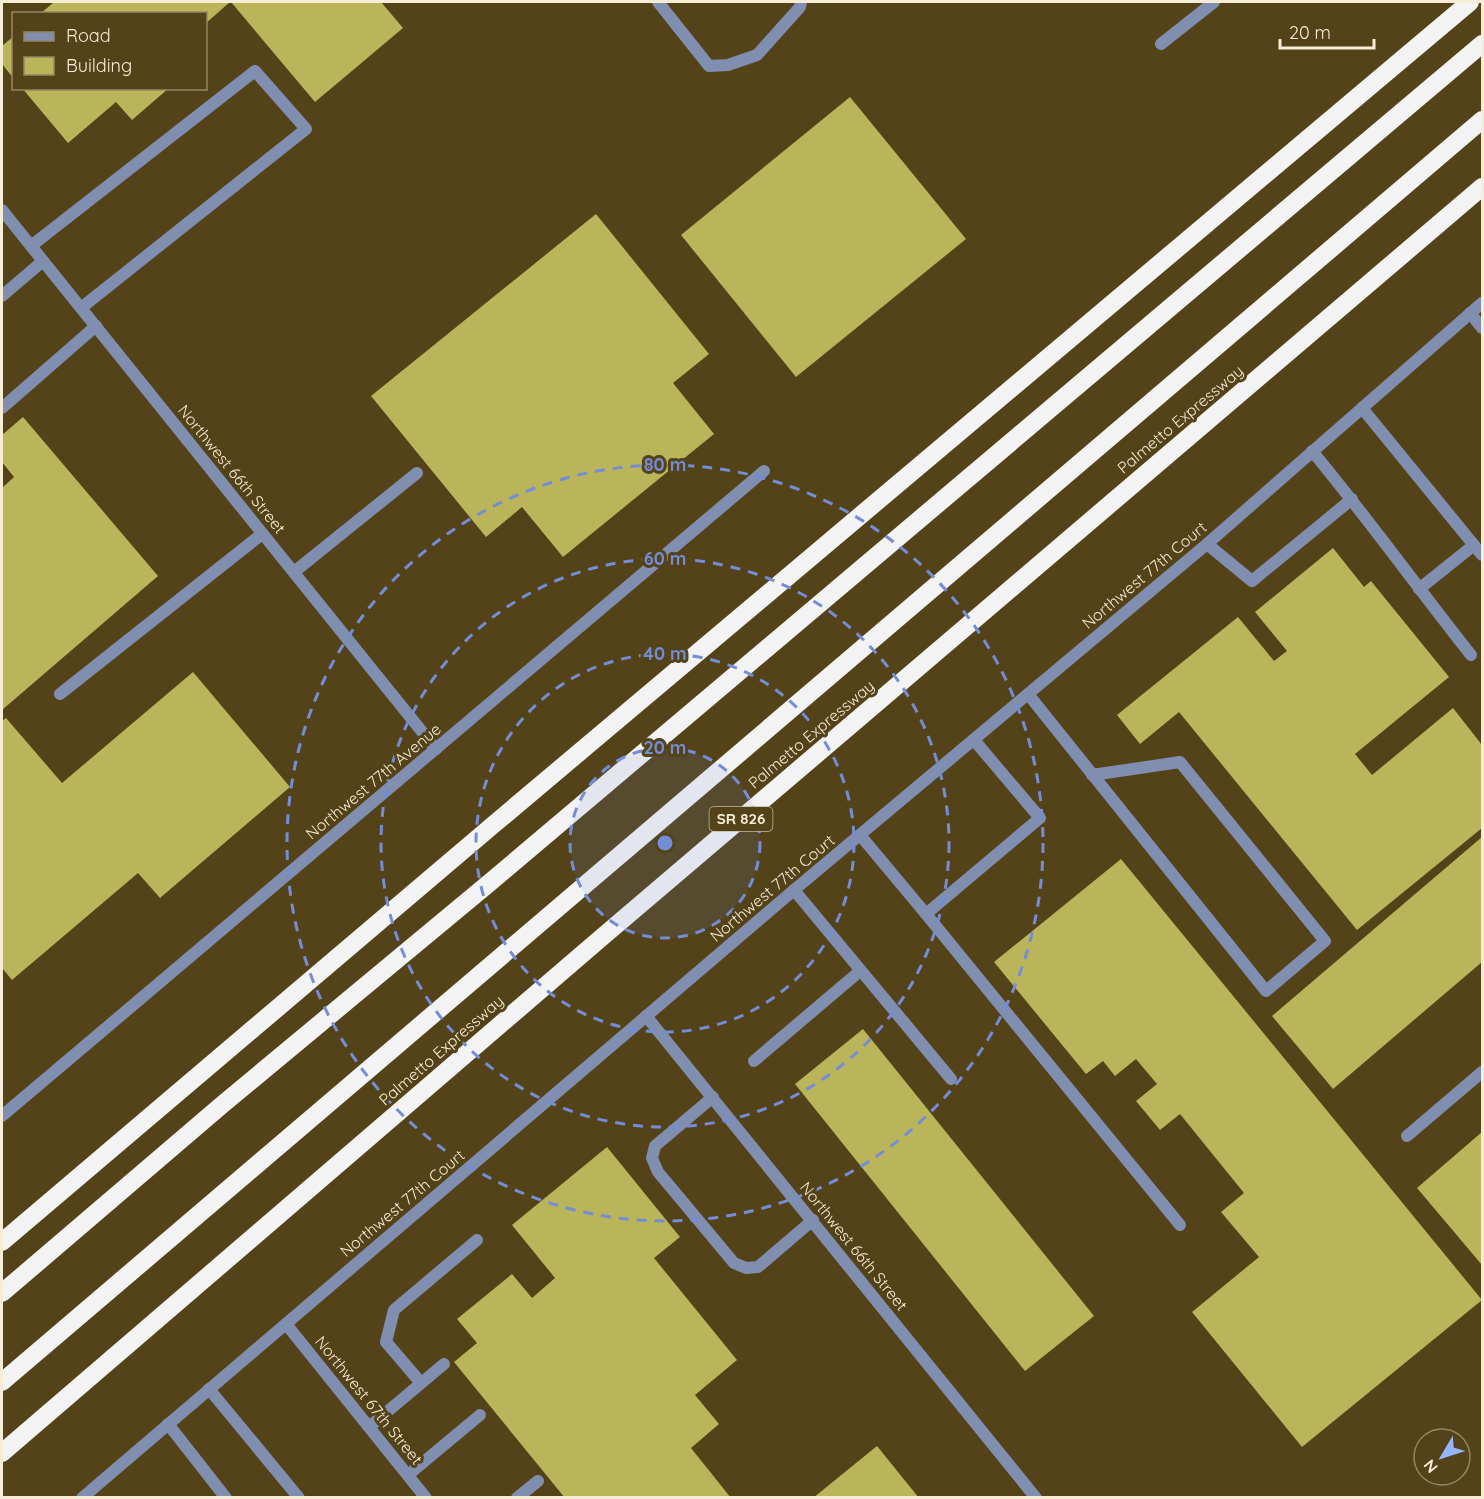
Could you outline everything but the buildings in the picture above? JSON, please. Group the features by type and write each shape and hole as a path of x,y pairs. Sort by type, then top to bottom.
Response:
{"highway":[{"path":"2,1242 484,832 1470,2"},
{"path":"2,1293 205,1119 507,868 1482,44"},
{"path":"2,1382 1482,120"},
{"name":"Palmetto Expressway","path":"2,1454 592,946 1482,187"}],"street":[{"path":"658,2 709,66 728,65 757,55 800,7 801,2"},
{"path":"1161,44 1214,2"},
{"path":"31,246 255,71 306,129 81,308"},
{"name":"Northwest 66th Street","path":"2,210 436,749"},
{"path":"2,296 43,261"},
{"name":"Northwest 77th Court","path":"82,1497 794,890 1207,544 1482,303"},
{"path":"1470,313 1482,328"},
{"path":"2,408 96,326"},
{"path":"1362,408 1478,550 1419,589"},
{"path":"1312,451 1352,499 1471,655"},
{"name":"Northwest 77th Avenue","path":"2,1116 764,471"},
{"path":"294,572 417,473"},
{"path":"1207,544 1252,581 1352,499"},
{"path":"60,693 262,534"},
{"path":"1028,694 1092,775 1266,991 1325,941 1180,762 1092,775"},
{"path":"926,914 1040,818 974,740"},
{"path":"860,835 1180,1225"},
{"path":"794,890 951,1079"},
{"path":"754,1061 860,971"},
{"name":"Northwest 66th Street","path":"646,1016 1036,1497"},
{"path":"1407,1136 1482,1072"},
{"path":"713,1097 655,1146 652,1158 658,1172 734,1263 746,1268 758,1267 813,1220"},
{"path":"421,1383 386,1342 394,1310 477,1240"},
{"name":"Northwest 67th Street","path":"286,1324 426,1497"},
{"path":"369,1427 444,1364"},
{"path":"209,1389 299,1497"},
{"path":"408,1475 480,1415"},
{"path":"168,1424 226,1497"},
{"path":"517,1497 538,1481"}]}
